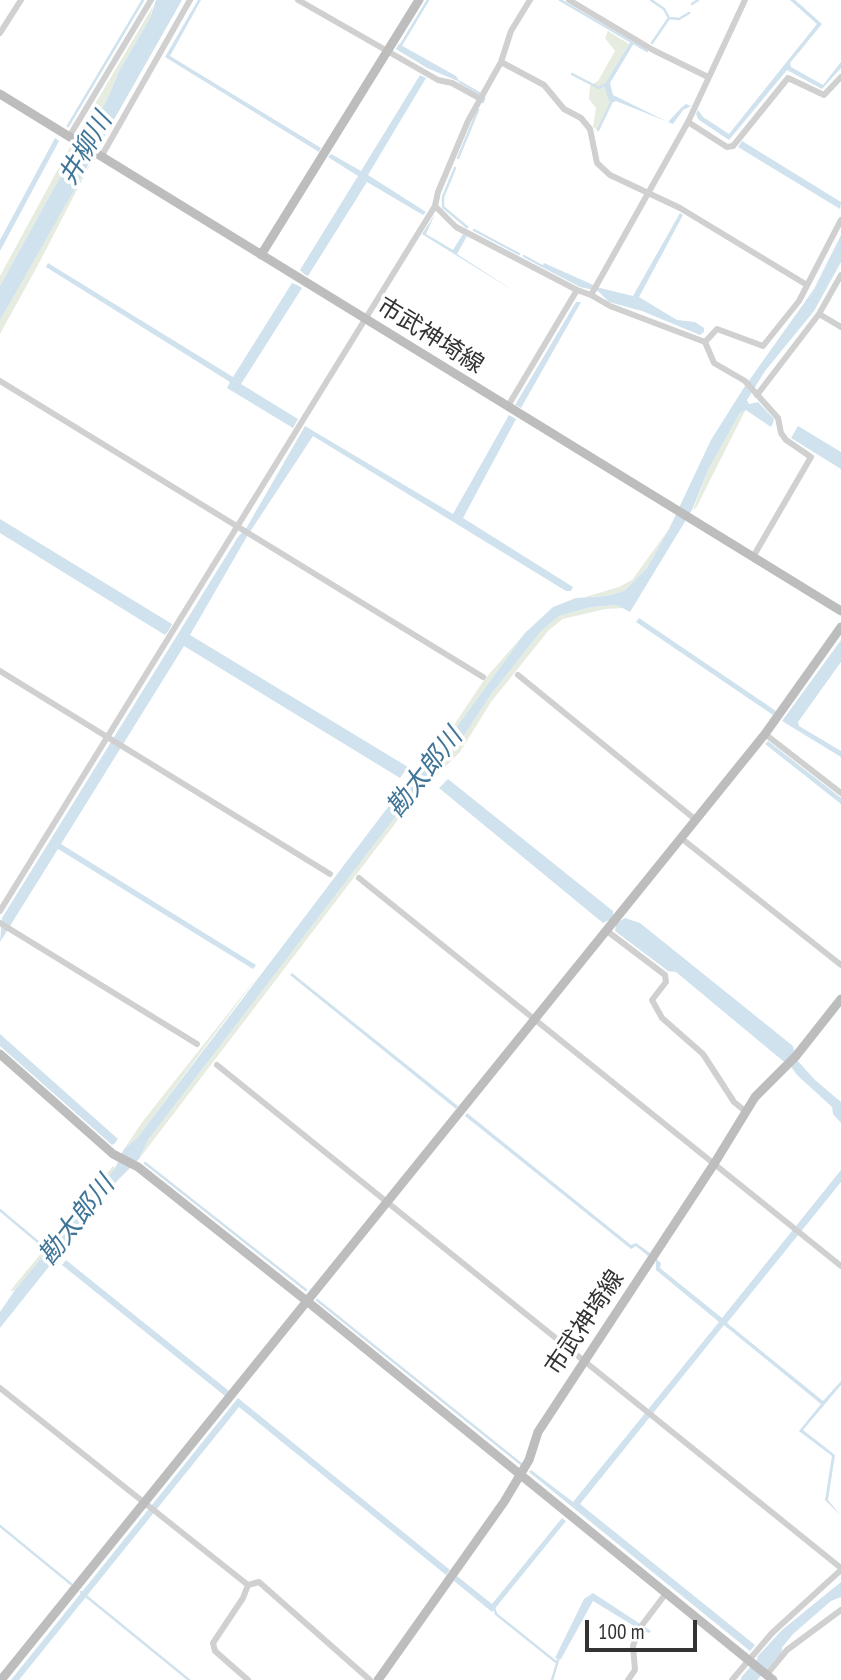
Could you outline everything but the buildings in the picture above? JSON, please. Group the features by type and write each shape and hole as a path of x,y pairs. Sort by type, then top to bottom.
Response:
{"street":[{"path":"0,33 21,0"},
{"path":"70,138 151,0"},
{"path":"100,156 190,0"},
{"path":"298,0 438,80 452,83 481,99"},
{"path":"261,255 419,0"},
{"path":"0,911 239,528 435,206 438,192 468,121 501,62 511,31 530,0"},
{"path":"569,0 653,50 708,77"},
{"path":"594,290 688,121 745,0"},
{"path":"501,62 544,85 564,109 581,118 590,129 591,144 600,167 647,195 680,208 807,285"},
{"path":"688,121 727,147 733,146 788,78 824,95 841,77"},
{"name":"市武神埼線","path":"0,94 841,611"},
{"path":"435,206 456,227 577,290 594,290 610,306 705,342 714,363 745,381 778,418 780,433 786,440 811,457 753,557"},
{"path":"705,342 717,329 763,346 799,301 841,220"},
{"path":"755,393 819,314 841,275"},
{"path":"508,406 577,290"},
{"path":"819,314 841,327"},
{"path":"0,380 482,677"},
{"path":"1,1680 147,1504 765,734 841,627"},
{"path":"0,671 331,874"},
{"path":"518,675 696,820"},
{"path":"765,734 841,793"},
{"path":"681,838 841,965"},
{"path":"359,878 841,1266"},
{"path":"0,923 197,1044"},
{"path":"613,924 665,975 666,982 652,997 662,1018 703,1054 734,1102 745,1111"},
{"name":"市武神埼線","path":"384,1678 522,1474 533,1441 715,1164 745,1111 796,1056 841,999"},
{"path":"0,1054 115,1156 138,1167 308,1302 770,1677 787,1650 841,1610"},
{"path":"217,1065 841,1569 772,1633 732,1680"},
{"path":"0,1388 248,1585"},
{"path":"248,1585 259,1582 370,1680"},
{"path":"248,1585 243,1598 213,1643 215,1651 248,1680"},
{"path":"628,1680 635,1670 633,1646 640,1626 667,1592"}],"shaded area":[{"path":"153,6 150,18 119,71 107,100 0,286 0,276 76,136"},
{"path":"608,31 629,44 604,85 611,103 598,130 593,127 596,108 589,99 590,86 598,81 615,51 605,38"},
{"path":"92,161 0,334 0,320 57,215"},
{"path":"746,409 693,510 709,468 740,413"},
{"path":"669,529 647,568 624,591 606,596 585,597 619,587 632,580"},
{"path":"617,605 624,608 605,609 563,619 549,630 491,702 460,752 417,795 139,1159 148,1140 409,799 459,743 492,693 542,630 559,616 591,607"},
{"path":"525,633 445,743 410,778 446,737 484,680"},
{"path":"261,972 137,1138 124,1149 143,1121"},
{"path":"113,1166 115,1168 15,1290 10,1291"}],"water":[{"name":"井柳川","path":"156,0 182,0 0,320 0,286 107,100 119,71 150,18"},
{"path":"198,0 201,0 170,56 321,148 319,152 165,57"},
{"path":"790,0 795,0 822,24 790,63 791,67 823,85 841,62 841,68 822,89 787,70 729,140 699,120 696,114 698,110 703,117 729,134 817,24"},
{"path":"631,41 634,43 610,83 613,95 668,122 616,101 611,103 608,98 604,85"},
{"path":"399,44 456,76 460,82 427,68 396,49"},
{"path":"420,75 426,78 368,175 426,212 423,215 367,182 308,276 304,274 300,270 358,176 328,157 331,154 361,171"},
{"path":"686,104 691,106 683,110 673,124 668,122"},
{"path":"55,138 59,141 0,251 0,240"},
{"path":"742,141 841,202 840,209 738,147"},
{"path":"680,213 683,215 639,297 677,320 695,322 704,328 700,335 642,311 609,302 598,291 580,287 542,267 544,263 600,288 633,296"},
{"path":"435,214 426,234 453,250 463,234 467,236 457,254 517,293 422,234"},
{"name":"勘太郎川","path":"841,235 841,262 814,311 765,371 747,400 749,404 758,402 774,419 771,427 746,410 740,413 709,468 692,510 630,612 617,605 591,607 559,616 542,630 492,693 459,743 409,799 148,1140 139,1159 118,1180 0,1328 0,1312 15,1290 115,1168 124,1149 137,1138 410,778 445,743 525,633 553,607 576,598 606,596 624,591 647,568 669,529 711,440 743,389 814,289"},
{"path":"48,263 233,377 292,283 302,288 241,384 298,419 293,428 227,388 230,382 46,267"},
{"path":"576,302 581,302 521,408 515,405"},
{"path":"509,415 516,419 463,518 573,587 571,591 566,591 313,436 246,538 190,635 408,767 400,778 184,646 61,844 256,965 253,969 58,849 0,942 2,918 238,537 247,527 305,426 453,514"},
{"path":"798,426 841,452 841,469 791,438"},
{"path":"0,519 172,624 169,630 165,635 0,533"},
{"path":"639,618 776,711 773,715 636,622"},
{"path":"841,640 841,662 798,722 799,726 841,751 841,757 782,721"},
{"path":"768,741 841,798 841,804 765,744"},
{"path":"448,779 613,911 613,916 620,921 625,918 640,923 793,1046 796,1059 841,1102 841,1123 833,1114 832,1107 797,1075 787,1061 783,1061 676,972 668,971 615,931 616,925 609,920 603,923 439,788"},
{"path":"292,973 458,1106 456,1109 290,975"},
{"path":"0,1034 118,1139 115,1143 112,1145 0,1046"},
{"path":"467,1113 631,1245 636,1243 650,1253 648,1256 636,1246 631,1249 465,1116"},
{"path":"841,1170 841,1182 727,1323 823,1401 841,1381 841,1385 803,1430 835,1455 828,1500 841,1516 825,1500 832,1456 799,1431 821,1404 724,1325 580,1504 755,1645 750,1651 529,1472 531,1470 573,1502 719,1322 656,1270 656,1259 661,1263 660,1268 722,1318"},
{"path":"66,1260 229,1391 225,1396 62,1265"},
{"path":"238,1398 450,1570 446,1575 239,1407 19,1680 11,1680"},
{"path":"562,1518 566,1521 492,1612 454,1581 457,1576 492,1604"},
{"path":"841,1582 841,1597 831,1601 793,1634 767,1666 757,1657 782,1630"},
{"path":"593,1593 651,1631 649,1633 634,1626 593,1601 561,1659 555,1658 584,1599"}],"waterway":[{"name":"井柳川","path":"68,126 143,0"},
{"path":"401,45 428,0"},
{"path":"560,0 647,51"},
{"path":"651,0 664,9 669,18"},
{"path":"692,4 698,0"},
{"path":"652,43 669,18 679,19 689,13"},
{"path":"572,74 599,88 604,85"},
{"path":"460,82 479,93"},
{"path":"483,102 484,98"},
{"path":"598,130 611,103"},
{"path":"458,158 478,110"},
{"path":"455,168 443,197 443,207 467,227"},
{"path":"474,230 519,254"},
{"path":"524,256 542,266"},
{"path":"145,1163 306,1290"},
{"name":"勘太郎川","path":"0,1210 38,1242"},
{"path":"317,1300 521,1464"},
{"path":"0,1526 71,1584"},
{"path":"81,1592 189,1680"},
{"path":"494,1607 496,1614 556,1662"},
{"path":"748,1680 775,1649"},
{"path":"552,1680 559,1657"}]}
